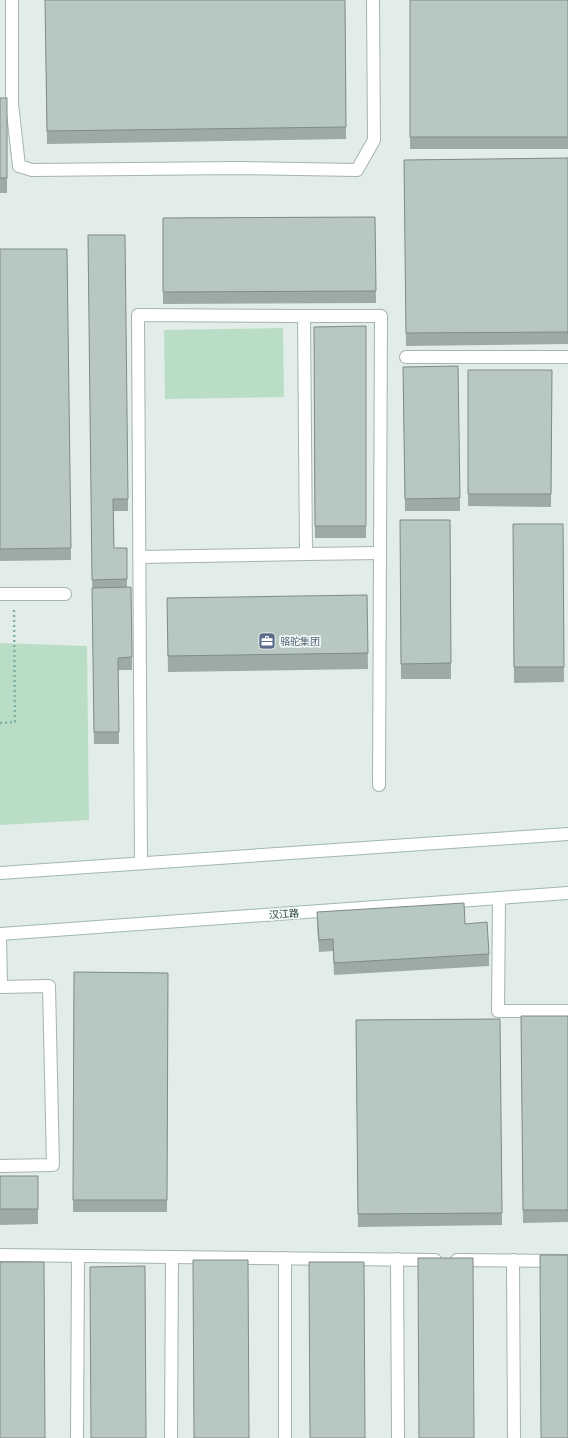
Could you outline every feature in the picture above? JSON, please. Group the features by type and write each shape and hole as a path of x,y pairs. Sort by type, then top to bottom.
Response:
{"main road":[{"path":"12,0 6,104 19,166 32,170 238,168 357,170 374,140 373,0"},
{"path":"141,863 138,316 381,316 379,785"},
{"path":"304,316 306,554"},
{"path":"406,357 568,357"},
{"path":"139,557 380,553"},
{"path":"0,594 65,594"},
{"path":"0,873 568,834"},
{"name":"汉江路","path":"0,934 568,893"},
{"path":"499,898 498,1011 568,1011"},
{"path":"0,934 1,987 49,986 53,1165 0,1166"},
{"path":"0,1255 568,1261"},
{"path":"77,1438 78,1256"},
{"path":"171,1438 172,1257"},
{"path":"285,1258 285,1438"},
{"path":"397,1259 398,1438"},
{"path":"513,1260 514,1438"}],"path":[{"path":"0,723 15,722 14,594"}],"green space":[{"path":"283,328 284,397 165,399 164,330"},
{"path":"0,643 87,646 89,820 0,825"}],"building":[{"path":"45,0 345,0 346,127 47,131"},
{"path":"410,0 568,0 568,137 410,137"},
{"path":"0,98 7,98 7,178 0,178"},
{"path":"568,158 568,332 406,333 404,160"},
{"path":"375,217 376,291 163,292 163,218"},
{"path":"88,235 125,235 128,499 113,499 114,548 127,548 127,579 92,580"},
{"path":"0,249 67,249 71,548 0,549"},
{"path":"366,326 366,526 315,526 314,327"},
{"path":"458,366 460,498 405,499 403,367"},
{"path":"468,370 552,370 551,494 468,494"},
{"path":"400,520 450,520 451,663 401,664"},
{"path":"513,524 563,524 564,667 514,667"},
{"path":"131,587 132,657 118,658 119,732 94,732 92,588"},
{"name":"骆驼集团","path":"367,595 368,653 168,656 167,598"},
{"path":"464,903 465,924 487,922 489,954 334,963 333,939 319,940 317,912"},
{"path":"74,972 168,973 167,1200 73,1200"},
{"path":"521,1016 568,1016 568,1210 523,1210"},
{"path":"500,1019 502,1213 358,1214 356,1020"},
{"path":"0,1176 38,1176 38,1209 0,1209"},
{"path":"540,1255 568,1255 568,1438 541,1438"},
{"path":"418,1258 473,1258 474,1438 419,1438"},
{"path":"193,1260 248,1260 249,1438 194,1438"},
{"path":"0,1262 44,1262 45,1438 0,1438"},
{"path":"309,1262 364,1262 365,1438 310,1438"},
{"path":"145,1266 146,1438 91,1438 90,1267"}],"place":[{"name":"骆驼集团","path":"267,641"}]}
